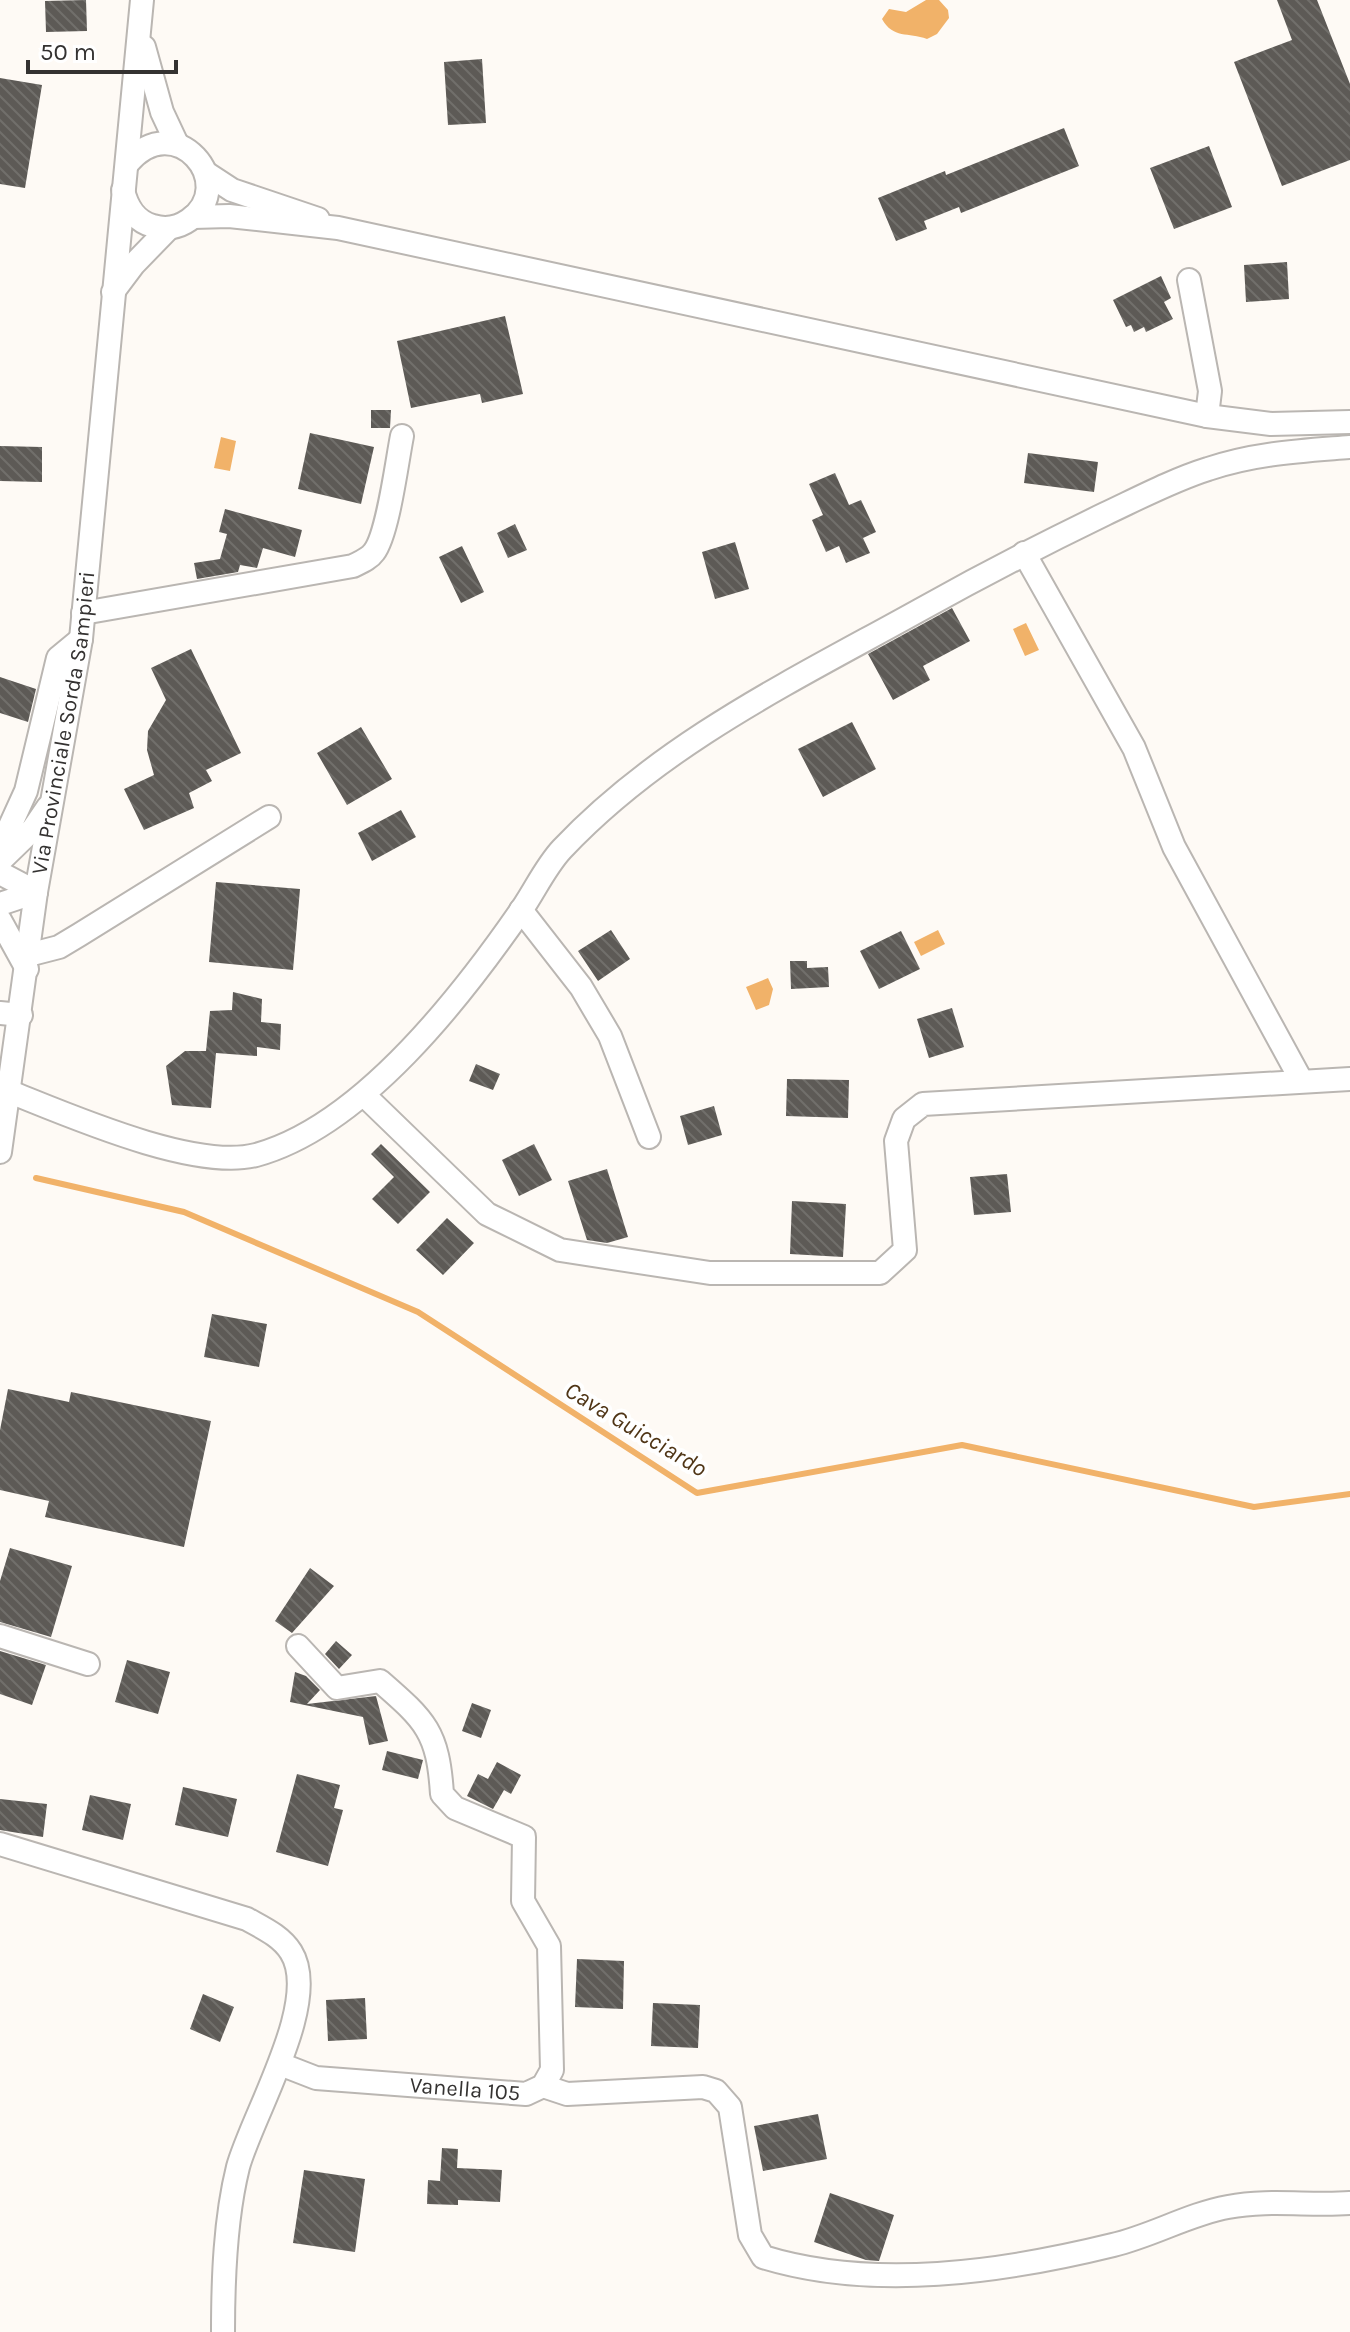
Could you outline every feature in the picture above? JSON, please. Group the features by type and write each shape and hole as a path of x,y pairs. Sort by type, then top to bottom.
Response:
{"street":[{"path":"142,0 128,163 122,189 132,213 143,222 169,228"},
{"path":"139,30 162,112 177,144 200,160 206,173 206,197 193,217"},
{"path":"128,163 149,145 177,144"},
{"path":"206,173 232,190 303,212 338,228"},
{"name":"Via Provinciale Sorda Sampieri","path":"0,1152 10,1092 11,1014 28,962 36,892 81,639 122,189"},
{"path":"112,293 134,264 169,228 193,217 229,216 338,228 1207,416 1271,424 1350,422"},
{"path":"1189,280 1210,391 1207,416"},
{"path":"83,613 353,566 368,559 376,549 382,532 402,436"},
{"path":"10,1092 97,1127 206,1157 252,1156 286,1144 364,1095 436,1023 521,910 559,851 646,771 763,694 1024,553 1206,469 1262,454 1350,447"},
{"path":"1024,553 1134,748 1174,847 1301,1080"},
{"path":"0,848 26,791 58,658 81,639"},
{"path":"0,862 33,829 53,800"},
{"path":"0,920 28,962 79,935 269,817"},
{"path":"0,873 36,892"},
{"path":"0,904 36,892"},
{"path":"521,910 581,987 610,1036 649,1137"},
{"path":"364,1095 487,1214 560,1250 710,1273 880,1273 905,1250 896,1141 904,1119 923,1104 1350,1079"},
{"path":"0,1636 88,1664"},
{"name":"Vanella 105","path":"280,2064 316,2078 526,2094 543,2086 552,2070 549,1946 523,1901 524,1837 455,1808 442,1794 439,1756 422,1718 380,1681 337,1688 298,1646"},
{"path":"0,1844 247,1919 270,1932 292,1953 297,1973 295,2013 280,2064 255,2119 238,2170 228,2236 223,2332"},
{"path":"543,2086 567,2094 703,2087 716,2091 730,2107 750,2235 763,2257 787,2265 872,2273 969,2272 1114,2245 1226,2207 1264,2202 1350,2203"}],"shaded area":[{"path":"926,0 939,0 948,10 949,18 937,34 927,39 891,30 882,19 889,9 906,12"},
{"path":"221,437 236,441 230,471 214,468"},
{"path":"1026,623 1039,650 1025,656 1013,629"},
{"path":"938,930 945,944 921,956 914,942"},
{"path":"768,978 773,989 769,1005 756,1010 746,987"}],"building":[{"path":"86,0 87,31 46,32 45,1"},
{"path":"1277,0 1317,0 1350,84 1350,160 1282,186 1234,62 1292,40"},
{"path":"482,59 486,123 448,125 444,62"},
{"path":"0,78 42,85 25,188 0,184"},
{"path":"1064,128 1079,166 961,213 959,207 924,221 927,229 896,241 878,198 945,171 946,175"},
{"path":"1209,146 1232,207 1174,229 1150,168"},
{"path":"1287,262 1289,299 1246,302 1244,265"},
{"path":"1161,276 1171,298 1164,302 1173,319 1146,332 1144,327 1134,332 1131,325 1126,327 1113,300"},
{"path":"505,316 523,394 482,403 480,394 411,408 397,341"},
{"path":"371,410 391,410 390,428 371,428"},
{"path":"310,433 374,447 361,504 298,489"},
{"path":"0,446 42,447 42,482 0,481"},
{"path":"1028,453 1098,462 1094,492 1024,483"},
{"path":"835,473 849,505 861,500 876,532 863,538 870,553 846,563 839,546 826,552 812,520 823,515 809,484"},
{"path":"225,509 302,530 295,557 263,548 257,568 240,565 238,572 197,579 194,563 220,559 227,534 219,532"},
{"path":"515,524 527,550 508,558 497,533"},
{"path":"735,542 749,589 715,599 702,552"},
{"path":"462,546 484,592 461,603 439,557"},
{"path":"952,608 970,641 923,666 930,680 893,700 868,654"},
{"path":"191,649 241,753 206,770 212,781 189,793 194,808 144,830 124,789 154,775 147,750 148,731 166,700 151,668"},
{"path":"0,677 36,689 28,722 0,713"},
{"path":"852,722 876,769 823,797 798,749"},
{"path":"361,727 392,779 347,805 317,753"},
{"path":"401,810 416,837 372,861 358,833"},
{"path":"216,882 300,889 293,970 209,962"},
{"path":"611,930 630,959 598,981 578,951"},
{"path":"901,931 920,969 879,989 860,951"},
{"path":"790,961 807,961 807,968 828,967 829,987 791,989"},
{"path":"233,992 262,999 261,1022 281,1024 280,1050 257,1047 257,1056 216,1053 211,1108 172,1105 166,1066 185,1051 206,1051 210,1011 232,1010"},
{"path":"952,1008 964,1047 929,1058 917,1019"},
{"path":"476,1064 500,1074 493,1090 469,1081"},
{"path":"787,1079 849,1080 848,1118 786,1116"},
{"path":"714,1106 722,1135 688,1145 680,1116"},
{"path":"381,1144 430,1192 398,1224 372,1199 394,1177 371,1154"},
{"path":"534,1144 552,1180 519,1196 502,1160"},
{"path":"607,1169 628,1237 607,1243 587,1240 568,1181"},
{"path":"1007,1174 1011,1212 974,1215 970,1177"},
{"path":"792,1201 846,1204 843,1257 790,1254"},
{"path":"447,1218 474,1243 443,1275 416,1250"},
{"path":"212,1314 267,1324 259,1367 204,1357"},
{"path":"8,1389 69,1402 71,1392 211,1421 184,1547 45,1517 49,1501 0,1490 0,1430"},
{"path":"10,1548 72,1566 51,1637 0,1622 0,1581"},
{"path":"310,1568 334,1586 292,1633 275,1621"},
{"path":"336,1641 352,1655 339,1669 325,1654"},
{"path":"0,1651 46,1665 32,1705 0,1694"},
{"path":"127,1660 170,1672 158,1714 115,1702"},
{"path":"295,1672 306,1676 320,1690 307,1704 376,1696 388,1741 369,1745 363,1717 290,1702"},
{"path":"472,1703 491,1710 481,1738 462,1731"},
{"path":"387,1751 423,1760 418,1779 382,1770"},
{"path":"497,1762 521,1775 511,1794 504,1790 493,1809 467,1796 478,1774 488,1779"},
{"path":"297,1774 340,1785 334,1808 343,1810 328,1866 276,1852"},
{"path":"183,1787 237,1799 228,1837 175,1825"},
{"path":"90,1795 131,1804 123,1840 82,1830"},
{"path":"0,1799 47,1804 43,1837 0,1830"},
{"path":"577,1959 624,1961 623,2009 575,2007"},
{"path":"203,1994 234,2007 220,2042 190,2029"},
{"path":"365,1998 367,2039 328,2041 326,2000"},
{"path":"653,2003 700,2005 698,2048 651,2046"},
{"path":"818,2114 827,2159 763,2171 754,2126"},
{"path":"442,2148 458,2149 457,2168 502,2170 500,2202 458,2200 458,2205 427,2204 428,2180 440,2181"},
{"path":"304,2170 365,2179 355,2252 293,2243"},
{"path":"830,2193 894,2215 879,2261 866,2260 814,2242"}],"waterway":[{"name":"Cava Guicciardo","path":"36,1178 184,1212 418,1312 697,1493 962,1445 1254,1507 1350,1494"}]}
